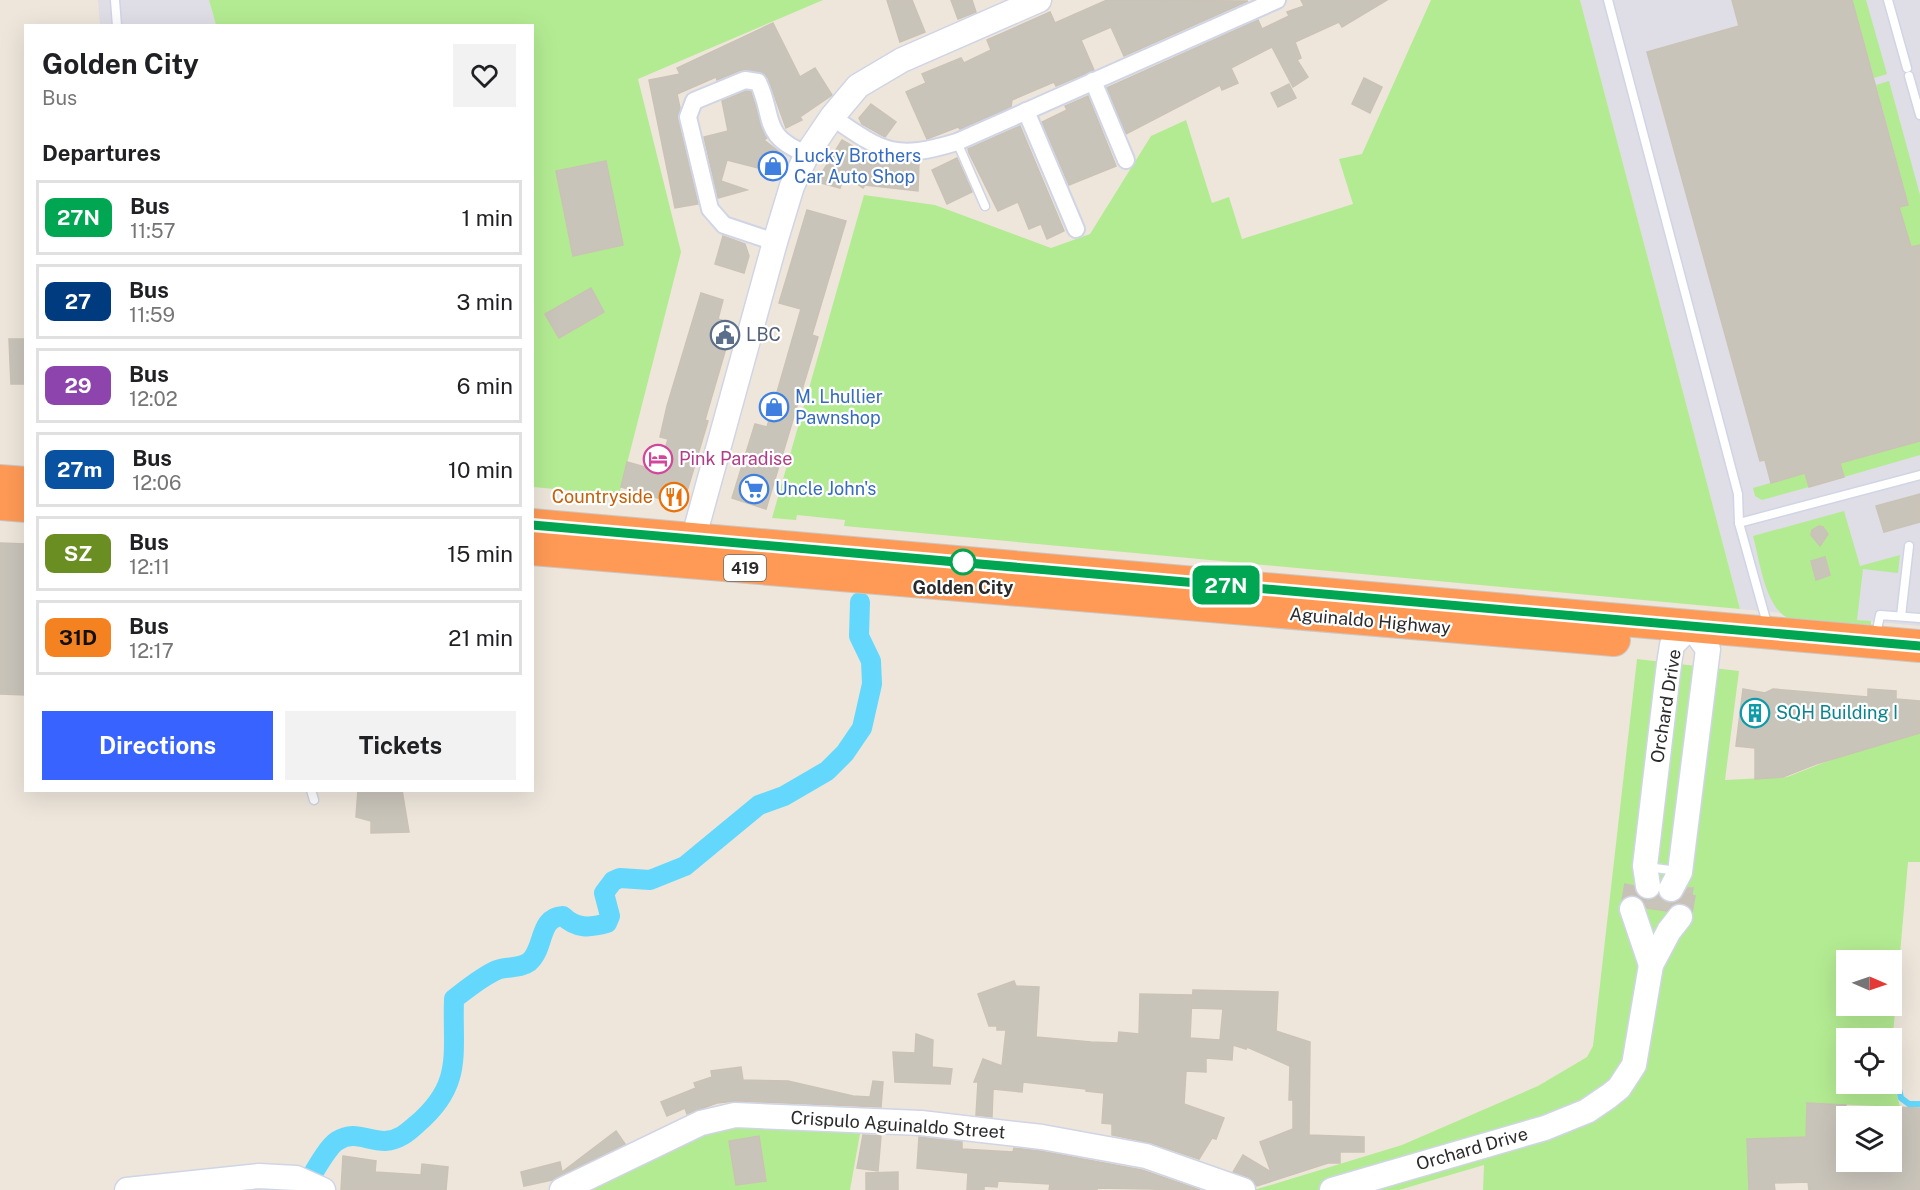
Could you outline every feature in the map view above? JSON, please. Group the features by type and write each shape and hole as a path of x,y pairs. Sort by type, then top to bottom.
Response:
{"highway":[{"path":"0,480 24,483"},
{"path":"0,504 24,506"},
{"name":"Aguinaldo Highway","path":"534,525 1691,640 1920,666"},
{"name":"Aguinaldo Highway","path":"534,549 1691,640 1769,632 1920,646"}],"street":[{"path":"693,540 775,242 792,186 807,154 832,117 858,87 902,60 1039,0"},
{"path":"832,117 873,146 891,152 929,151 957,142 1277,0"},
{"path":"775,242 724,225 710,209 688,117 694,101 746,80 758,82 764,93 766,112 776,133 793,149 807,154"},
{"path":"1093,81 1126,160"},
{"path":"1026,111 1076,229"},
{"name":"Orchard Drive","path":"1332,1190 1545,1128 1599,1104 1619,1088 1626,1078 1638,1049 1652,965 1658,899 1691,640"},
{"name":"Orchard Drive","path":"1658,899 1691,640"},
{"name":"Crispulo Aguinaldo Street","path":"562,1190 701,1123 735,1115 921,1123 1042,1137 1146,1156 1243,1190"},
{"path":"127,1190 259,1176 296,1178 323,1190"}],"lane":[{"path":"115,0 117,24"},
{"path":"1608,0 1738,494 1739,523 1769,632"},
{"path":"1888,0 1920,115"},
{"path":"957,142 985,206"},
{"path":"1739,523 1920,475"},
{"path":"1901,616 1909,546"},
{"path":"1876,642 1880,615 1920,618"},
{"path":"312,792 314,800"}],"shaded area":[{"path":"98,0 209,0 216,24 100,24"},
{"path":"1580,0 1920,0 1920,626 1740,609"}],"green space":[{"path":"209,0 823,0 638,79 681,252 619,495 534,487 534,24 216,24"},
{"path":"1431,0 1580,0 1740,609 844,526 845,520 797,515 796,520 772,518 864,195 935,205 1051,248 1090,234 1151,136 1186,120 1212,203 1229,197 1242,239 1353,204 1339,159 1362,154"},
{"path":"1852,0 1866,0 1887,74 1874,78"},
{"path":"1889,81 1920,195 1920,249 1911,247 1899,207 1908,204 1904,189 1895,191 1891,177 1900,174 1876,85"},
{"path":"1920,441 1920,455 1844,477 1840,463"},
{"path":"1805,473 1809,487 1762,500 1755,496 1753,488"},
{"path":"1844,511 1860,566 1900,555 1898,573 1863,569 1857,620 1871,621 1871,625 1790,619 1782,614 1769,595 1753,536"},
{"path":"1637,659 1739,671 1725,780 1787,777 1833,759 1920,733 1920,862 1908,862 1900,950 1836,950 1836,1016 1895,1016 1894,1028 1836,1028 1836,1094 1897,1094 1900,1106 1807,1103 1806,1137 1747,1139 1749,1190 1483,1190 1484,1165 1399,1190 1254,1190 1402,1145 1538,1086 1587,1057 1593,1046"},
{"path":"729,1123 861,1128 850,1190 577,1190"}],"building":[{"path":"887,0 912,0 925,32 900,42"},
{"path":"951,0 972,0 976,12 958,19"},
{"path":"1107,0 1248,1 1124,56 1111,27 1081,40 1094,70 1056,86 1054,82 1012,100 1011,107 960,129 958,127 927,139 906,92 926,83 922,74 961,58 964,63 991,50 987,40 1050,12 1055,23"},
{"path":"1301,0 1387,0 1342,27 1339,22 1295,42 1301,58 1297,60 1308,77 1293,87 1272,47 1231,68 1238,83 1222,90 1220,85 1126,134 1107,88 1258,20 1262,29 1289,16 1287,12 1304,6"},
{"path":"1732,0 1852,0 1908,205 1899,207 1911,247 1920,245 1920,441 1840,463 1844,477 1809,487 1805,473 1771,483 1765,460 1760,461 1647,52 1739,26"},
{"path":"773,23 800,77 815,68 832,95 800,117 802,120 786,128 768,78 760,72 741,70 717,80 716,77 677,94 680,108 678,119 698,204 675,208 649,80 680,74 677,68"},
{"path":"1364,78 1382,87 1370,113 1352,104"},
{"path":"1289,84 1296,98 1278,107 1271,93"},
{"path":"751,91 767,138 764,140 783,155 774,172 727,160 721,181 747,190 718,198 704,137 728,131 722,101"},
{"path":"1088,96 1116,166 1069,185 1042,122 1067,110 1065,106"},
{"path":"871,104 896,122 885,137 862,124 859,118"},
{"path":"1020,126 1064,231 1047,239 1041,224 1029,229 1018,202 998,211 968,149"},
{"path":"842,140 876,160 919,161 918,191 865,185 863,188 844,175 840,188 821,183 823,171"},
{"path":"957,158 972,192 947,204 932,170"},
{"path":"606,161 623,245 573,256 556,171"},
{"path":"807,210 846,221 812,335 818,337 766,509 732,498 755,424 767,427 801,309 779,303"},
{"path":"723,236 745,244 749,256 744,273 715,264"},
{"path":"591,288 604,312 559,338 545,314"},
{"path":"701,293 723,300 718,319 733,324 705,420 708,421 681,505 621,487 627,462 659,471 668,439 660,437 667,406"},
{"path":"9,339 24,339 24,384 11,384"},
{"path":"1920,494 1920,522 1884,532 1876,506"},
{"path":"1819,526 1823,527 1828,534 1820,546 1811,535 1812,530"},
{"path":"0,543 24,544 24,695 0,694"},
{"path":"1825,557 1830,575 1816,580 1811,561"},
{"path":"1743,689 1765,693 1773,689 1868,697 1868,689 1896,691 1896,699 1920,701 1920,733 1816,764 1783,777 1755,779 1755,748 1736,746"},
{"path":"358,792 402,792 409,832 371,833 371,821 356,817"},
{"path":"1688,888 1693,888 1690,907 1681,903 1674,904 1667,911 1647,908 1641,898 1651,900 1658,895 1664,901 1672,903 1679,901"},
{"path":"1014,981 1016,986 1039,987 1036,1037 1091,1042 1118,1043 1119,1032 1139,1034 1140,994 1192,995 1190,1038 1220,1040 1223,1009 1192,1008 1193,990 1278,992 1276,1031 1310,1042 1309,1135 1364,1137 1364,1152 1340,1152 1340,1163 1328,1163 1257,1186 1248,1177 1233,1172 1243,1155 1271,1172 1260,1142 1293,1129 1293,1100 1289,1100 1290,1066 1247,1047 1246,1049 1233,1045 1232,1060 1206,1058 1206,1072 1186,1071 1184,1104 1224,1118 1216,1139 1212,1138 1199,1159 1151,1143 1112,1135 1112,1124 1102,1123 1104,1093 1086,1091 1086,1089 1023,1082 1022,1092 993,1089 992,1117 976,1115 978,1082 974,1082 983,1059 1002,1066 1006,1030 997,1030 997,1026 989,1026 978,994"},
{"path":"916,1034 933,1040 932,1067 952,1069 950,1084 895,1082 893,1052 915,1053"},
{"path":"741,1067 743,1080 788,1081 853,1096 870,1097 873,1081 883,1082 881,1107 736,1101 717,1103 687,1114 685,1108 667,1116 661,1102 696,1088 694,1083 712,1077 711,1071"},
{"path":"1807,1103 1846,1105 1836,1106 1836,1172 1902,1172 1902,1107 1920,1108 1920,1190 1809,1190 1808,1182 1774,1183 1775,1190 1749,1190 1747,1139 1806,1137"},
{"path":"616,1131 625,1144 552,1180 524,1186 521,1172 560,1162 562,1172"},
{"path":"863,1135 881,1136 878,1171 857,1168"},
{"path":"759,1136 766,1181 736,1185 729,1141"},
{"path":"919,1137 962,1142 962,1149 1013,1152 1014,1148 1040,1151 1142,1170 1200,1190 1097,1188 1097,1190 1049,1190 1050,1184 998,1181 997,1187 984,1186 984,1190 967,1190 968,1173 917,1168"},
{"path":"343,1156 376,1161 375,1172 421,1175 422,1164 448,1167 446,1190 341,1190"},
{"path":"898,1172 898,1190 866,1190 866,1173"}],"waterway":[{"path":"303,1190 324,1156 337,1141 349,1136 378,1141 394,1139 410,1130 432,1109 449,1081 452,1067 454,999 491,973 522,966 529,962 538,949 549,922 563,916 583,926 607,923 610,916 604,893 613,881 620,878 650,880 685,866 759,805 784,796 827,771 845,753 862,728 872,684 871,661 859,636 860,602"},
{"path":"1900,1094 1901,1098 1909,1104 1920,1104"}],"tunnel":[{"path":"1632,909 1637,880"},
{"path":"1680,917 1685,887"}],"bus line":[{"name":"27N","path":"534,525 1920,646"}],"place":[{"name":"Lucky Brothers Car Auto Shop","path":"773,166"},
{"name":"LBC","path":"725,335"},
{"name":"M. Lhullier Pawnshop","path":"774,407"},
{"name":"Pink Paradise","path":"658,459"},
{"name":"Uncle John's","path":"754,489"},
{"name":"Countryside","path":"674,497"},
{"name":"Golden City","path":"963,562"},
{"name":"SQH Building I","path":"1755,713"}]}
